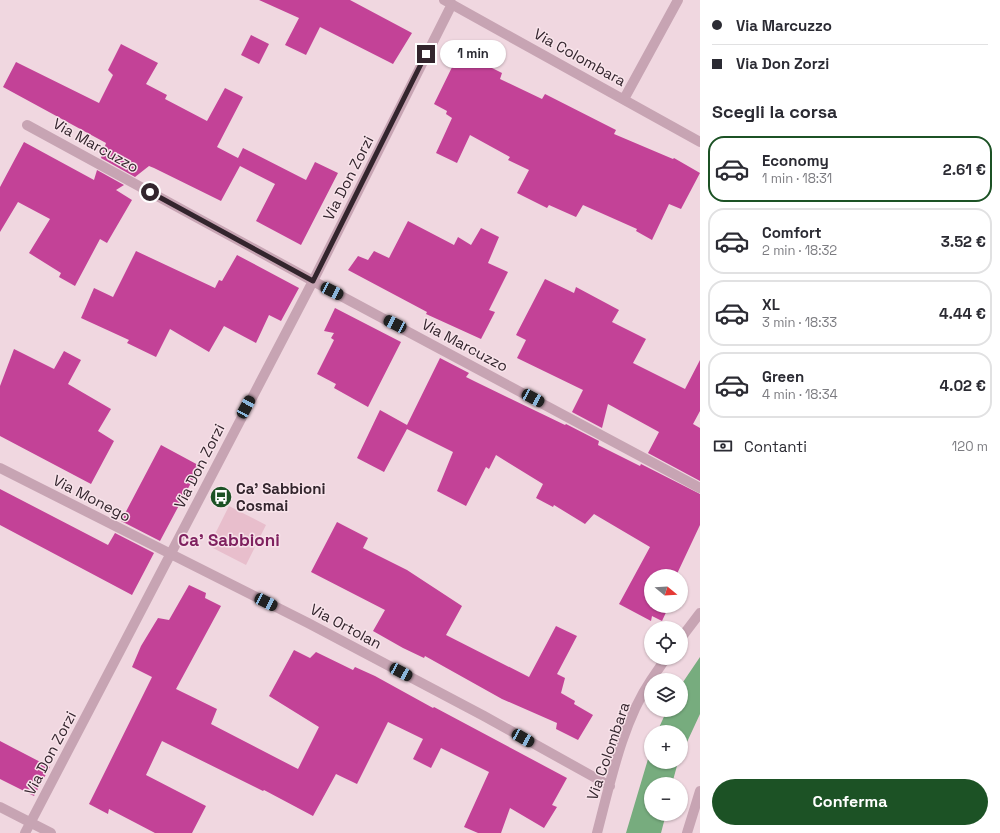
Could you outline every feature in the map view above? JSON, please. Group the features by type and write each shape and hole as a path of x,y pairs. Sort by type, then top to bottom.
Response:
{"street":[{"path":"624,99 678,0"},
{"name":"Via Colombara","path":"448,2 700,142"},
{"name":"Via Don Zorzi","path":"25,833 313,281 448,2"},
{"name":"Via Marcuzzo","path":"27,124 313,281 700,488"},
{"name":"Via Monego","path":"0,468 171,554"},
{"name":"Via Ortolan","path":"171,554 308,623 484,716 610,786"},
{"path":"688,628 700,612"},
{"name":"Via Colombara","path":"597,833 610,786 634,714 644,694"},
{"path":"687,833 700,791"},
{"path":"0,807 51,833"}],"shaded area":[{"path":"229,506 266,525 246,565 209,546"},
{"path":"700,657 700,714 688,740 688,725 660,725 664,717 688,717 688,675"},
{"path":"645,769 676,769 674,777 644,777 644,821 664,821 661,833 626,833"}],"building":[{"path":"259,0 350,0 412,33 393,64 320,27 306,55 285,45 299,18"},
{"path":"251,35 269,44 259,64 241,55"},
{"path":"121,44 158,63 146,84 167,95 165,99 207,121 225,88 243,97 217,147 238,158 243,148 306,180 315,162 338,173 301,245 256,221 275,184 240,166 221,201 149,166 135,177 101,158 106,143 3,87 16,62 99,103 113,75 108,70"},
{"path":"457,57 475,64 478,61 502,73 500,79 542,99 545,94 616,130 614,134 673,159 674,158 700,173 681,209 669,204 652,240 636,231 637,229 583,205 576,217 549,205 547,208 517,193 529,170 508,160 510,157 470,135 457,163 436,153 452,118 446,114 447,111 434,104"},
{"path":"24,142 94,180 97,170 124,185 116,190 132,200 107,243 100,239 75,286 59,277 61,273 29,253 50,219 18,202 0,232 0,187"},
{"path":"408,221 454,245 458,237 471,245 481,228 499,237 488,263 508,272 489,310 495,312 481,339 426,314 427,312 348,270 358,256 368,260 374,251 389,258"},
{"path":"136,251 215,288 219,280 222,281 237,255 299,288 281,321 269,315 256,343 224,326 209,352 170,329 156,357 127,343 129,340 81,318 94,288 113,297"},
{"path":"545,279 574,293 576,287 619,310 612,322 646,339 633,363 685,389 700,360 700,411 693,424 700,428 700,481 648,453 659,432 608,404 602,428 572,412 583,390 517,358 526,340 516,335"},
{"path":"335,308 401,342 368,407 334,388 336,384 317,374 334,340 331,338 334,333 324,331"},
{"path":"14,349 54,369 64,351 81,360 68,384 111,409 98,431 114,441 91,484 0,436 0,386"},
{"path":"440,358 469,373 466,377 565,425 566,424 599,441 598,445 640,466 641,464 700,494 700,525 679,569 644,569 644,613 666,613 662,621 652,616 651,621 619,604 650,547 594,514 585,524 554,505 553,507 536,498 543,484 496,455 489,469 486,467 466,506 437,491 453,452 407,429 384,472 357,458 380,410 407,425"},
{"path":"161,445 200,466 160,541 121,521"},
{"path":"0,489 108,545 115,533 154,553 132,595 0,525"},
{"path":"337,522 368,538 363,548 407,570 462,606 446,635 529,677 556,626 577,636 557,674 565,678 561,693 575,701 574,704 593,715 578,740 556,729 557,723 502,699 425,656 424,658 403,648 373,631 385,610 311,572"},
{"path":"189,585 206,593 205,598 221,606 176,689 217,709 211,724 298,769 319,727 269,696 294,650 310,658 316,652 353,670 355,667 375,676 567,778 552,805 557,807 544,828 510,808 501,833 478,833 464,827 489,772 441,748 431,768 413,759 423,739 388,722 357,784 336,774 313,816 264,790 263,791 162,741 146,775 206,806 192,833 155,833 109,809 108,814 89,804 152,677 132,667 141,646 158,618 169,620"},
{"path":"0,741 50,767 34,796 0,779"}],"place":[{"name":"Ca' Sabbioni Cosmai","path":"221,497"}],"district":[{"name":"Ca' Sabbioni","path":"229,540"}],"route":[{"path":"150,192 313,281 426,54"}]}
